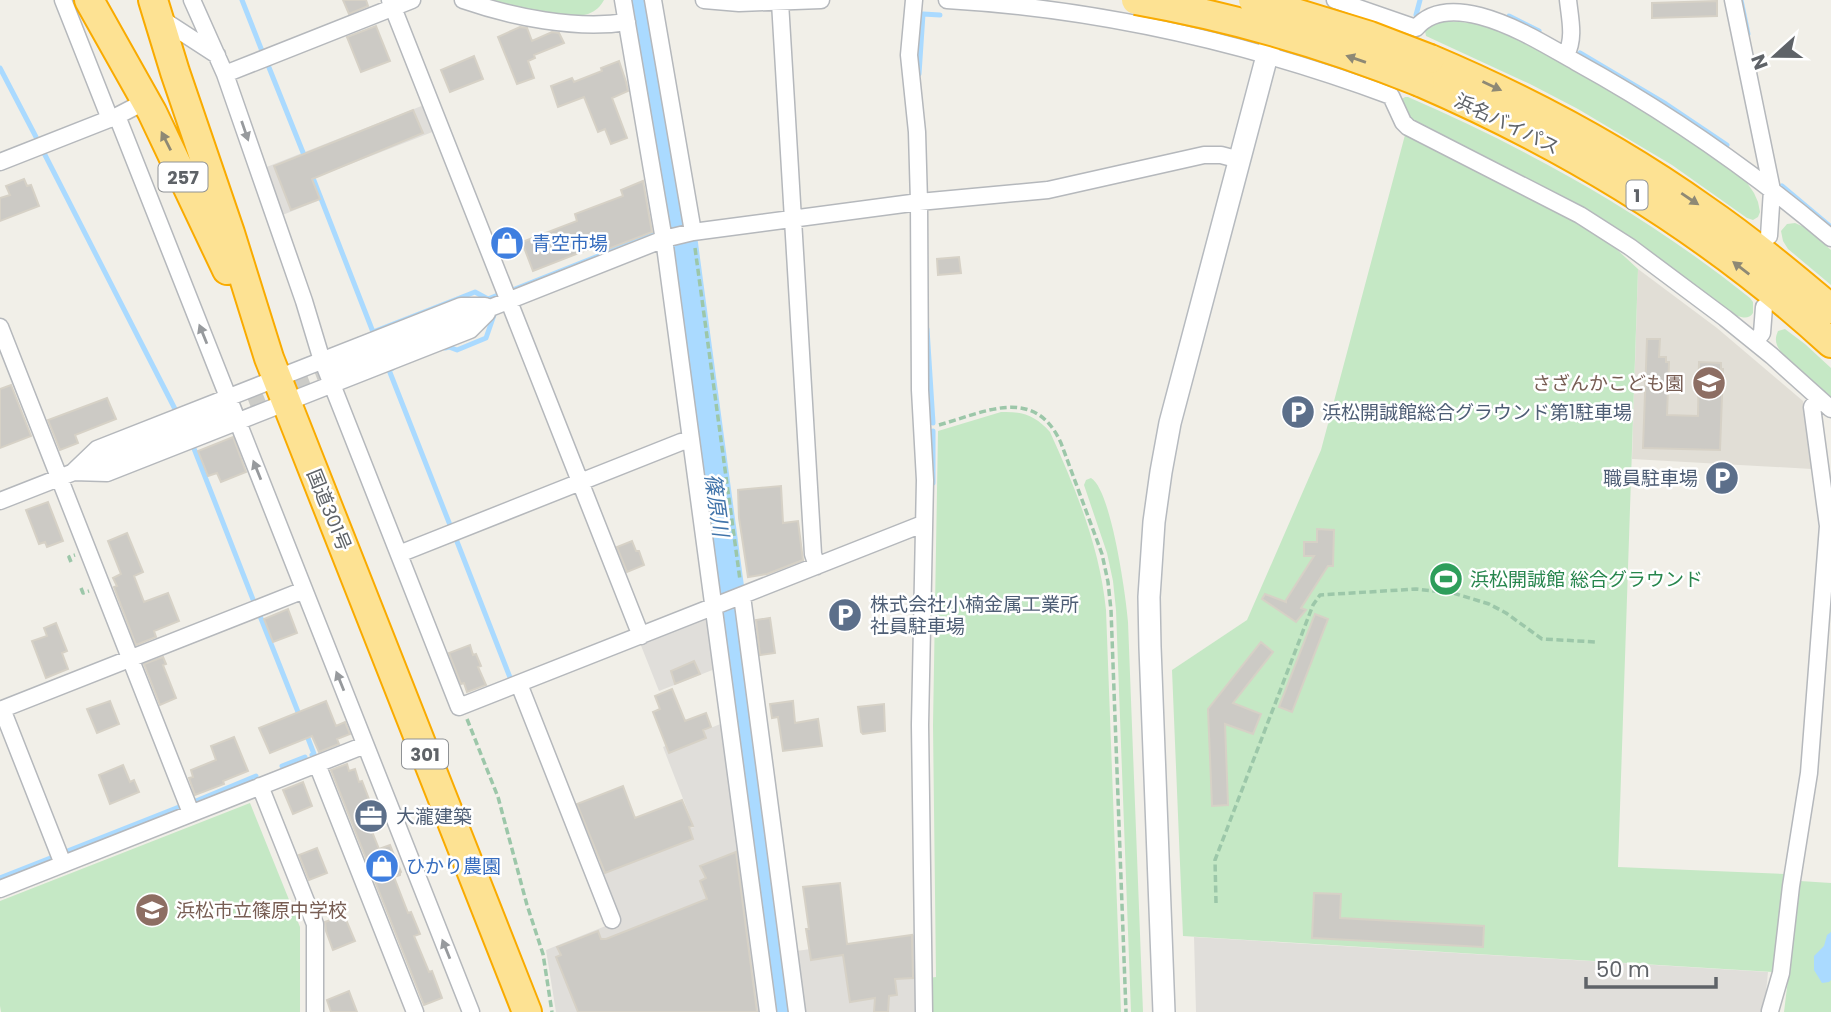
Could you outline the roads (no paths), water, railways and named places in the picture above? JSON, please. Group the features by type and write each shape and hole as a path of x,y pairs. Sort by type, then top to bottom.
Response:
{"highway":[{"name":"257","path":"89,0 146,101 178,165 277,379"},
{"name":"浜名バイパス","path":"1136,0 1254,27 1362,60 1425,70 1522,100 1662,180 1750,243 1831,309"},
{"name":"浜名バイパス","path":"1253,0 1337,25 1425,70 1511,123 1558,148 1648,202 1735,263 1831,343"},
{"name":"国道301号","path":"156,8 277,379 527,1012"}],"street":[{"path":"63,0 114,118 471,1012"},
{"path":"192,0 225,74 330,371 459,707 924,526"},
{"path":"225,74 391,4 412,0"},
{"path":"463,0 495,10 552,21 607,25 627,22"},
{"path":"653,0 691,232"},
{"path":"704,0 739,3 821,0"},
{"path":"914,0 909,55 917,132 919,372 925,480 920,736 924,1012"},
{"path":"947,0 1030,7 1180,33 1268,55 1391,96"},
{"path":"1164,1012 1150,647 1152,547 1170,423 1282,0"},
{"path":"1335,0 1416,28"},
{"path":"1566,55 1572,37 1568,0"},
{"path":"1733,0 1772,190 1769,236"},
{"path":"628,1 627,22 668,238 691,441 717,606 768,1012"},
{"path":"790,1 793,219 813,554 817,566"},
{"path":"391,4 501,303 580,482 641,636"},
{"path":"156,8 217,55"},
{"path":"1825,404 1755,342 1630,247 1580,215 1408,127 1391,96 1416,28 1432,15 1477,15 1510,27 1566,55 1712,146 1831,238"},
{"path":"0,162 114,118 146,101"},
{"path":"0,502 66,475 97,449 231,410 277,379 330,371 668,238 691,232 919,202 1048,190 1204,155 1221,155 1240,160"},
{"path":"1755,342 1762,333 1764,307"},
{"path":"0,327 66,475 130,659 191,813"},
{"path":"66,475 107,473 231,410 277,379 330,371"},
{"path":"1770,1011 1781,973 1791,886 1810,773 1828,526 1812,407 1825,404"},
{"path":"399,554 681,442 691,441"},
{"path":"63,864 1,710 304,590"},
{"path":"740,597 797,1012"},
{"path":"519,684 612,920"},
{"path":"0,889 365,745"},
{"path":"317,764 415,1012"},
{"path":"260,786 315,924 315,1012"}],"water":[{"path":"1831,932 1831,980 1822,983 1814,970 1814,956 1824,946 1827,935"}],"waterway":[{"path":"242,0 262,51"},
{"name":"篠原川","path":"640,0 682,244 785,1012"},
{"path":"1416,15 1420,0"},
{"path":"1741,0 1748,34"},
{"path":"919,74 923,14 940,15"},
{"path":"1509,16 1539,31"},
{"path":"1580,53 1666,104 1727,145"},
{"path":"268,65 304,155"},
{"path":"0,68 36,137"},
{"path":"44,153 176,411"},
{"path":"313,178 373,332 475,292 488,299 498,295"},
{"path":"1782,186 1831,227"},
{"name":"篠原川","path":"671,227 679,224"},
{"path":"515,289 654,234"},
{"path":"445,348 457,350 486,338 494,315"},
{"path":"927,329 933,423"},
{"path":"393,368 389,370 450,525"},
{"path":"933,431 933,483"},
{"path":"193,446 254,602"},
{"path":"456,539 511,680"},
{"path":"260,616 300,717"},
{"path":"306,733 314,754 312,755"},
{"path":"282,766 305,757"},
{"path":"196,801 256,776"},
{"path":"65,852 179,807"},
{"path":"0,878 53,857"}],"tunnel":[{"path":"227,412 336,369"}],"place":[{"name":"青空市場","path":"507,243"},
{"name":"さざんかこども園","path":"1709,383"},
{"name":"浜松開誠館総合グラウンド第1駐車場","path":"1298,412"},
{"name":"職員駐車場","path":"1722,478"},
{"name":"浜松開誠館 総合グラウンド","path":"1446,579"},
{"name":"株式会社小楠金属工業所 社員駐車場","path":"845,615"},
{"name":"大瀧建築","path":"371,816"},
{"name":"ひかり農園","path":"382,866"},
{"name":"浜松市立篠原中学校","path":"152,910"}]}
